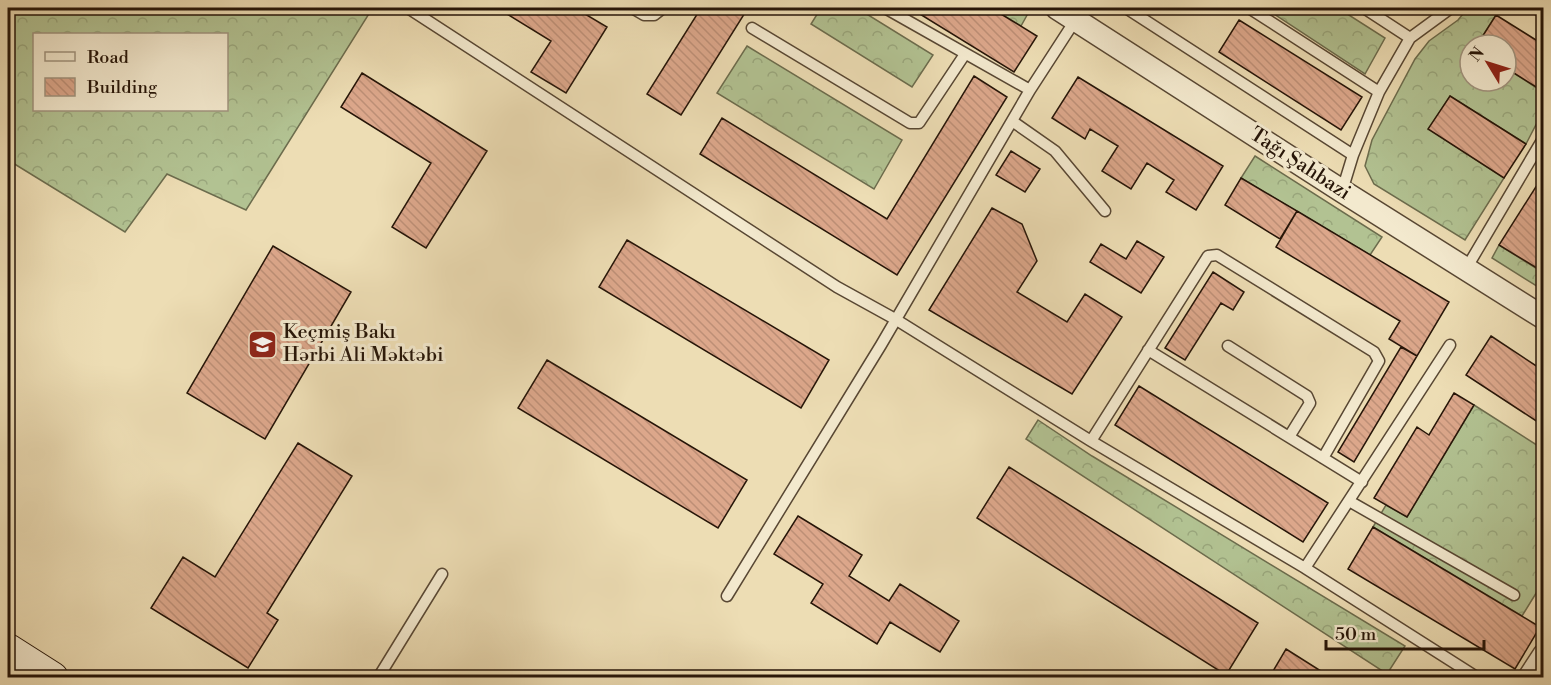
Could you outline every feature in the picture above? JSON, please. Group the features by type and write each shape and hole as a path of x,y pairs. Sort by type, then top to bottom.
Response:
{"main road":[{"path":"8,650 47,676"}],"street":[{"name":"Tağı Şahbazi","path":"1066,13 1544,318"},
{"path":"1530,678 1544,655"}],"lane":[{"path":"408,8 837,287 895,319 1090,441 1305,568 1479,678"},
{"path":"632,8 644,15 654,15 663,8"},
{"path":"885,8 1030,90"},
{"path":"1126,8 1353,154"},
{"path":"1249,8 1379,92"},
{"path":"1364,8 1410,38"},
{"path":"1342,191 1353,154 1379,92 1410,38 1451,8"},
{"path":"1535,8 1544,13"},
{"path":"727,596 881,345 1012,122 1030,90 1066,13"},
{"path":"752,28 910,123 919,123 965,54"},
{"path":"1012,122 1055,151 1105,211"},
{"path":"1466,269 1544,137"},
{"path":"1090,441 1208,256 1217,255 1374,352 1379,361 1323,458"},
{"path":"1305,568 1450,345"},
{"path":"1228,346 1307,396 1310,403 1289,437"},
{"path":"1148,350 1362,482"},
{"path":"1349,501 1514,595"},
{"path":"378,678 442,574"}],"green space":[{"path":"8,8 372,9 246,210 167,174 125,232 8,160"},
{"path":"821,8 857,8 933,55 912,87 811,24"},
{"path":"991,8 1031,8 1021,26"},
{"path":"1265,8 1338,8 1385,38 1365,74"},
{"path":"1468,8 1485,8 1496,15 1485,33 1458,33 1458,93 1518,93 1518,76 1543,92 1543,111 1526,144 1450,96 1429,129 1504,178 1465,240 1374,184 1365,166 1372,140 1415,59 1429,41 1458,20"},
{"path":"747,46 902,140 874,189 717,93"},
{"path":"1255,156 1382,237 1370,255 1241,178"},
{"path":"1499,245 1539,270 1544,267 1543,290 1492,258"},
{"path":"1474,405 1543,449 1543,582 1522,616 1373,527 1386,505 1407,517"},
{"path":"1038,420 1092,456 1405,646 1387,674 1026,439"}],"building":[{"path":"497,8 575,8 607,27 566,93 531,72 551,41"},
{"path":"701,8 748,8 681,115 647,94"},
{"path":"910,8 991,8 1037,36 1014,72"},
{"path":"1496,15 1544,45 1544,92 1518,76 1518,33 1485,33"},
{"path":"1239,20 1362,97 1341,130 1219,52"},
{"path":"362,73 487,151 426,248 392,227 431,163 341,107"},
{"path":"974,76 1007,97 897,275 700,154 722,118 887,219"},
{"path":"1078,77 1223,166 1196,210 1166,192 1174,180 1147,163 1131,189 1102,171 1118,146 1090,129 1085,139 1052,118"},
{"path":"1450,96 1526,144 1504,178 1428,129"},
{"path":"1011,151 1040,169 1025,192 996,175"},
{"path":"1544,174 1544,265 1540,270 1499,245"},
{"path":"1241,178 1297,211 1280,239 1225,205"},
{"path":"992,208 1022,224 1037,261 1017,292 1067,322 1085,294 1122,317 1072,394 929,310"},
{"path":"1297,211 1449,302 1417,356 1389,339 1400,321 1276,247"},
{"path":"627,240 829,360 801,408 599,287"},
{"path":"1137,241 1164,257 1141,293 1090,262 1101,244 1126,259"},
{"path":"273,246 351,292 265,439 187,393"},
{"path":"1213,272 1244,292 1233,310 1221,303 1185,360 1165,348"},
{"path":"1491,336 1544,371 1544,426 1466,375"},
{"path":"1401,347 1417,356 1354,462 1338,452"},
{"path":"547,360 747,480 718,528 518,408"},
{"path":"1139,386 1328,503 1303,542 1115,425"},
{"path":"1454,393 1474,405 1407,517 1374,498 1417,427 1429,435"},
{"path":"298,443 352,476 267,613 278,620 248,668 151,608 183,557 215,577"},
{"path":"1009,467 1258,623 1226,675 977,518"},
{"path":"798,516 862,555 849,576 889,601 900,584 959,621 940,652 890,622 877,644 811,603 823,584 774,554"},
{"path":"1373,527 1540,627 1515,669 1348,569"},
{"path":"1286,649 1332,678 1269,678"}],"place":[{"name":"Keçmiş Bakı Hərbi Ali Məktəbi","path":"262,344"}]}
